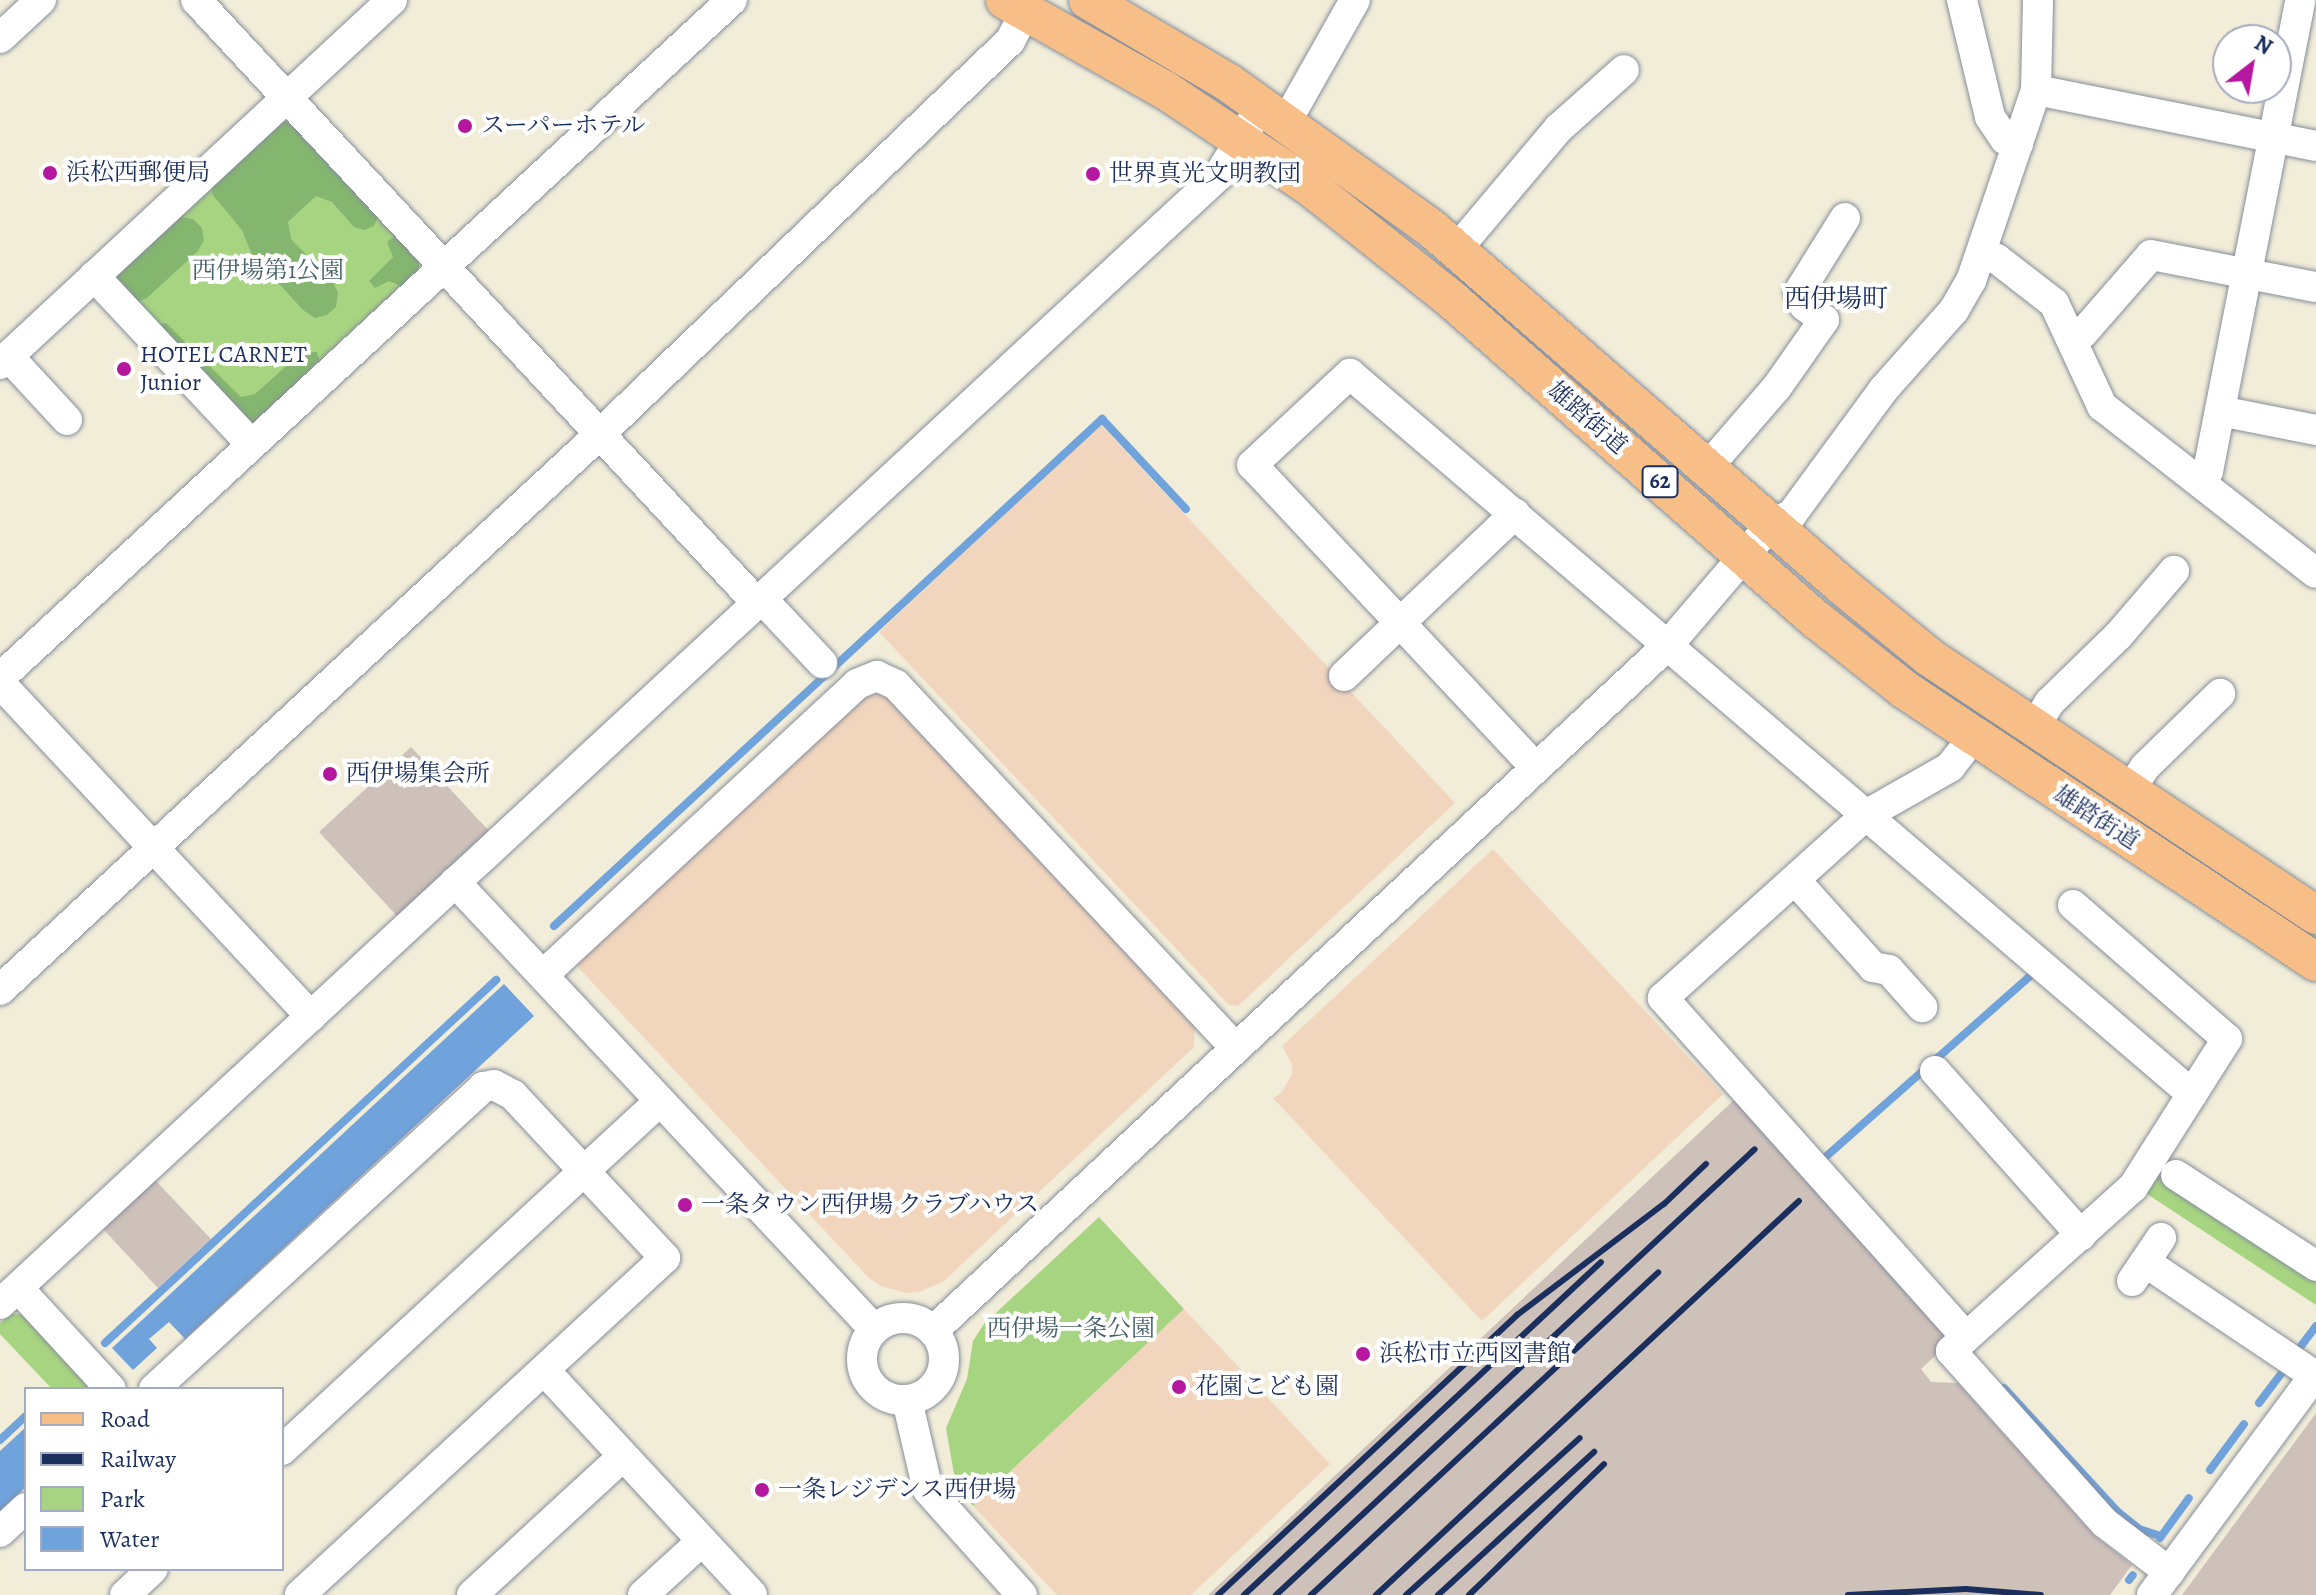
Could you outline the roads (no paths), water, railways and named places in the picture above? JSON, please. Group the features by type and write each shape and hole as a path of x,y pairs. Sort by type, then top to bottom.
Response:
{"main road":[{"name":"雄踏街道","path":"1088,0 1211,71 1457,249 1887,624 2033,729 2316,915"},
{"name":"雄踏街道","path":"1016,5 1165,90 1309,186 1416,270 1861,656 1973,738 2316,962"}],"street":[{"path":"0,38 41,0"},
{"path":"196,0 600,434 822,663"},
{"path":"67,420 4,360 392,0"},
{"path":"311,1016 0,681 732,0"},
{"path":"109,1387 9,1296 1219,175 1241,139 1274,114 1355,0"},
{"path":"1962,0 1995,130 2005,139 2018,144"},
{"path":"933,1331 1669,644 1771,524 1792,514 1883,390 1933,337 1960,300 1982,253 2036,90 2038,0"},
{"path":"2200,482 2208,471 2300,0"},
{"path":"0,990 600,434 1010,41 1016,5"},
{"path":"1457,249 1559,128 1624,70"},
{"path":"2036,90 2316,146"},
{"path":"1707,468 1777,387 1824,320 1805,306 1799,292 1845,218"},
{"path":"1982,253 1997,259 2054,303 2102,406 2316,573"},
{"path":"2071,339 2083,333 2151,255 2316,287"},
{"path":"94,276 252,445"},
{"path":"1536,768 1252,465 1350,374 2192,1094"},
{"path":"2220,411 2316,430"},
{"path":"1344,676 1515,514"},
{"path":"2033,729 2049,703 2118,636 2174,571"},
{"path":"543,975 857,684 877,676 896,685 1236,1048"},
{"path":"2129,791 2145,767 2220,694"},
{"path":"1966,1337 1663,998 1866,815 1950,767 1973,738"},
{"path":"1795,880 1873,967 1889,970 1922,1007"},
{"path":"455,882 874,1329"},
{"path":"2073,905 2227,1039 2133,1187 1951,1351 2161,1584 2315,1374 2146,1261"},
{"path":"1935,1071 2081,1235"},
{"path":"156,1387 483,1087 494,1085 513,1095 665,1258 300,1595"},
{"path":"284,1448 660,1101"},
{"path":"2176,1175 2209,1182 2316,1266"},
{"path":"901,1318 913,1319 933,1331 943,1352 941,1375 927,1394 907,1400 881,1395 865,1378 861,1355 874,1329 901,1318"},
{"path":"544,1370 752,1595"},
{"path":"907,1400 920,1468 928,1490 1004,1589"},
{"path":"472,1595 623,1456"},
{"path":"0,1532 24,1510"},
{"path":"643,1595 702,1541"},
{"path":"125,1595 151,1571"}],"water":[{"path":"504,984 534,1016 185,1339 169,1322 149,1339 157,1348 133,1370 112,1348"},
{"path":"24,1429 24,1489 0,1511 0,1451"}],"waterway":[{"path":"554,926 1102,419 1186,509"},
{"path":"1821,1161 2031,975"},
{"path":"105,1343 496,980"},
{"path":"2301,1346 2316,1326"},
{"path":"2259,1403 2283,1371"},
{"path":"2004,1388 2117,1511 2139,1529 2161,1536"},
{"path":"0,1440 24,1418"},
{"path":"2210,1470 2244,1424"},
{"path":"2160,1538 2189,1498"},
{"path":"2129,1580 2133,1575"}],"railway":[{"path":"1276,1595 1755,1149"},
{"path":"1218,1595 1517,1315 1664,1204 1706,1164"},
{"path":"1376,1595 1799,1201"},
{"path":"1244,1595 1601,1262"},
{"path":"1311,1595 1658,1272"},
{"path":"1406,1595 1580,1438"},
{"path":"1438,1595 1594,1452"},
{"path":"1469,1595 1604,1464"},
{"path":"1848,1595 1966,1589 2041,1595"}],"place":[{"name":"スーパーホテル","path":"465,126"},
{"name":"浜松西郵便局","path":"50,173"},
{"name":"世界真光文明教団","path":"1093,174"},
{"name":"HOTEL CARNET Junior","path":"124,369"},
{"name":"西伊場集会所","path":"330,774"},
{"name":"一条タウン西伊場 クラブハウス","path":"685,1205"},
{"name":"浜松市立西図書館","path":"1363,1354"},
{"name":"花園こども園","path":"1179,1387"},
{"name":"一条レジデンス西伊場","path":"762,1490"}],"district":[{"name":"西伊場町","path":"1836,299"}],"park label":[{"name":"西伊場第1公園","path":"268,271"},
{"name":"西伊場一条公園","path":"1071,1329"}]}
